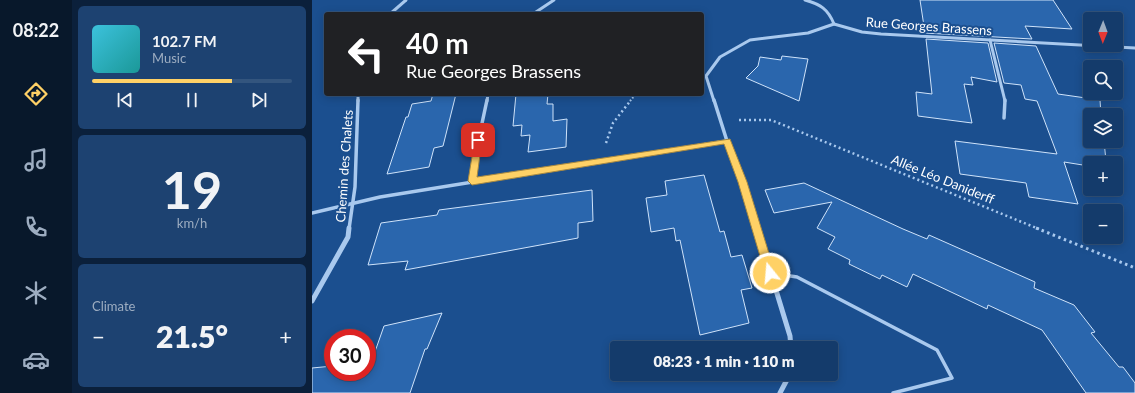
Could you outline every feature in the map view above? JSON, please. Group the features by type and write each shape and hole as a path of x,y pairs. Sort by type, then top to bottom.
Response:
{"street":[{"path":"392,12 406,0"},
{"path":"536,12 554,0"},
{"path":"790,341 742,182 706,76 716,62 729,51 750,40 808,33 834,24 827,10 818,4 805,0"},
{"name":"Rue Georges Brassens","path":"834,24 869,33 1135,48"},
{"path":"990,40 1005,100 1004,118"},
{"name":"Chemin des Chalets","path":"312,302 348,237 353,202 358,96"},
{"path":"472,181 475,156 488,96"},
{"path":"312,213 353,202 472,181 727,141"},
{"path":"780,393 786,381"}],"lane":[{"path":"770,273 797,278 937,350 952,378 892,393"}],"path":[{"path":"604,160 606,132 620,111 634,96"},
{"name":"Allée Léo Daniderff","path":"741,120 771,120 1135,268"}],"building":[{"path":"920,0 1053,0 1072,29 1025,26 1032,39 925,33"},
{"path":"926,39 988,43 997,82 971,77 973,85 964,84 972,123 918,116 916,92 932,94"},
{"path":"994,43 1036,46 1058,94 1083,98 1083,100 1100,100 1101,108 1083,108 1083,148 1105,148 1106,156 1083,156 1083,165 1064,162 1078,204 1029,197 1026,183 960,174 955,141 1057,154 1037,101 1025,99 1021,85 1004,83"},
{"path":"782,56 808,59 799,101 746,78 758,66 760,57 781,60"},
{"path":"432,96 456,96 443,146 434,148 429,167 387,174 406,117 408,117 412,104 431,101"},
{"path":"516,96 548,96 547,104 553,104 553,121 567,119 566,147 528,152 530,135 521,136 522,125 513,126"},
{"path":"704,175 720,232 724,231 731,257 742,255 752,288 741,290 749,323 700,335 680,240 676,241 674,228 651,232 646,198 667,195 665,181"},
{"path":"804,183 903,229 927,239 929,235 1035,282 1034,288 1074,305 1095,332 1091,333 1119,367 1123,367 1135,383 1135,393 1086,393 1042,330 988,305 987,309 913,274 907,287 882,275 880,279 849,264 850,260 828,249 835,237 817,228 832,202 774,213 765,190"},
{"path":"592,190 593,221 578,223 578,238 405,270 408,261 368,265 381,223 437,215 439,210"},
{"path":"442,313 427,349 425,349 410,393 312,393 312,368 324,367 324,381 376,381 376,349 384,326"}],"route":[{"path":"478,140 472,181 727,141 742,182 770,273"}]}
